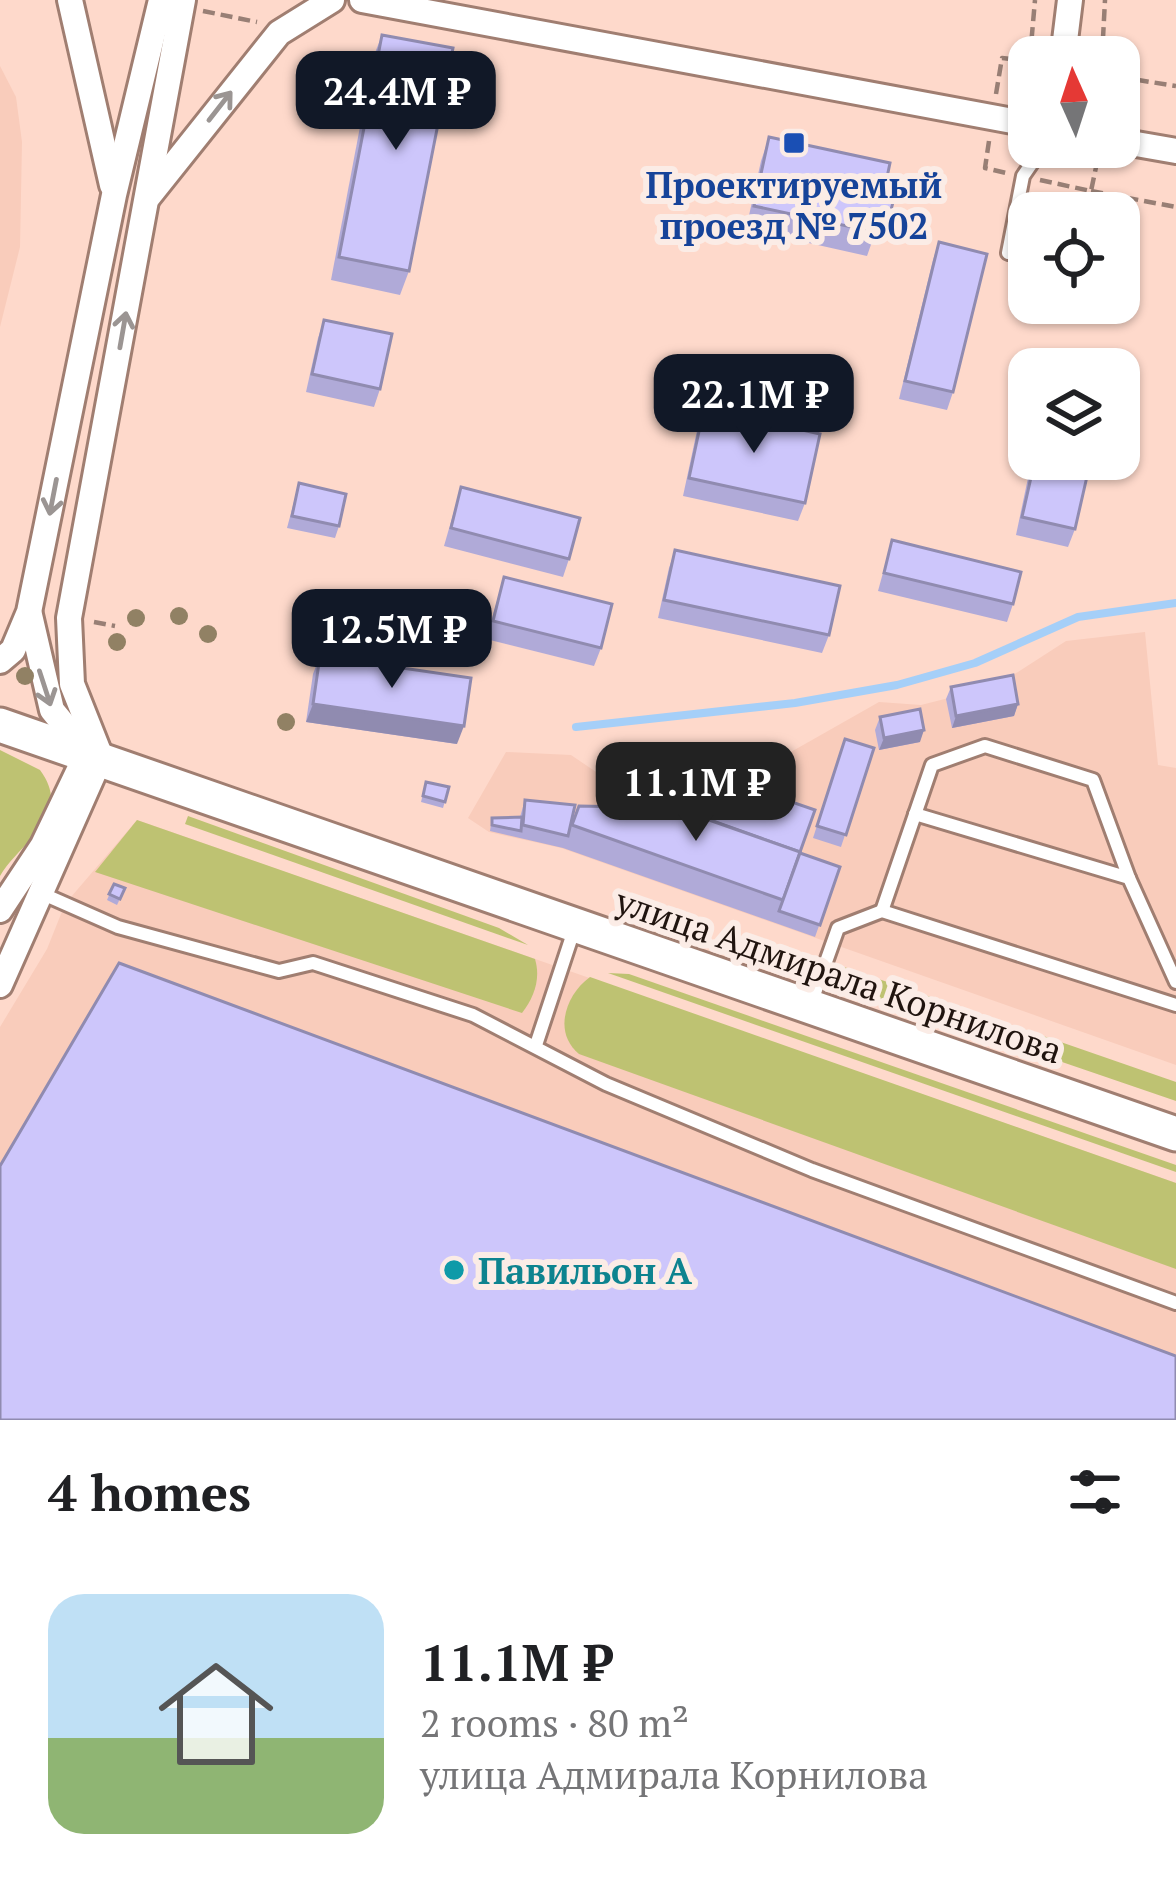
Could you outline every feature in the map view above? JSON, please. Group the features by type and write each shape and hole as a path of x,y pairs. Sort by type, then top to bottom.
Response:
{"main road":[{"name":"улица Адмирала Корнилова","path":"0,725 1176,1135"}],"street":[{"path":"70,0 114,195"},
{"path":"148,198 287,28 332,0"},
{"path":"362,0 1008,120"},
{"path":"1066,36 1070,0"},
{"path":"0,661 13,650 29,612 114,195 175,2"},
{"path":"0,986 43,894 94,755 72,684 69,618 148,198 175,2"},
{"path":"1140,145 1176,151"},
{"path":"29,612 52,710 94,755"},
{"path":"0,910 94,755"}],"lane":[{"path":"1020,192 1028,168"},
{"path":"883,911 932,765 985,746 1093,780 1129,878 1176,982"},
{"path":"915,814 1129,878"},
{"path":"43,894 118,927 279,971 313,963 472,1015 606,1084 812,1169 1176,1303"},
{"path":"810,1006 838,928 883,911 1176,1005"},
{"path":"536,1045 576,924"}],"path":[{"path":"1032,36 1036,0"},
{"path":"1103,36 1105,0"},
{"path":"175,2 287,28"},
{"path":"1002,58 1008,58"},
{"path":"1140,80 1176,86"},
{"path":"985,168 1176,207"},
{"path":"1091,191 1096,168"}],"shaded area":[{"path":"0,66 16,97 22,142 20,247 0,327"},
{"path":"1145,632 1158,765 1176,768 1176,1065 561,848 489,832 468,818 506,752 571,755 602,776 738,782 879,702 921,705 996,686 1066,641"},
{"name":"Павильон А","path":"137,820 1176,1183 1176,1420 0,1420 0,1027 47,949 65,904"}],"green space":[{"path":"0,750 40,770 51,801 41,827 0,876"},
{"path":"188,816 499,928 528,945 185,824"},
{"path":"137,820 535,959 533,994 522,1013 95,872"},
{"path":"844,967 1176,1082 1176,1101 866,995"},
{"path":"608,973 629,974 1176,1165 1176,1172"},
{"path":"590,977 1176,1183 1176,1269 579,1054 566,1036 565,1014 574,994"}],"building":[{"path":"382,35 453,48 409,271 339,257"},
{"path":"769,137 890,163 885,187 896,190 890,214 880,212 875,232 754,206"},
{"path":"939,242 987,254 953,392 905,381"},
{"path":"324,320 392,334 380,389 312,374"},
{"path":"704,408 820,434 805,503 689,478"},
{"path":"1030,480 1086,480 1075,529 1022,517"},
{"path":"299,483 346,494 339,526 292,516"},
{"path":"461,487 580,518 569,559 451,528"},
{"path":"892,540 1021,572 1013,604 884,573"},
{"path":"675,550 840,586 829,635 664,600"},
{"path":"504,577 612,604 601,648 493,621"},
{"path":"320,656 471,678 464,726 313,704"},
{"path":"1013,675 1018,704 956,716 951,687"},
{"path":"920,709 924,730 884,738 880,717"},
{"path":"845,739 874,748 846,835 817,826"},
{"path":"725,779 815,810 800,852 710,820"},
{"path":"426,782 449,787 445,802 423,796"},
{"path":"525,800 575,805 568,836 523,825"},
{"path":"579,806 675,808 800,852 783,900 572,825"},
{"path":"522,817 521,831 492,825 492,818"},
{"path":"800,853 840,867 820,925 779,911"},
{"path":"114,884 125,888 120,899 109,894"},
{"name":"Павильон А","path":"119,963 1176,1356 1176,1420 0,1420 0,1166"}],"waterway":[{"path":"576,727 795,703 897,685 975,663 1078,617 1176,603"}],"place":[{"name":"Проектируемый проезд № 7502","path":"794,143"},
{"name":"Павильон А","path":"454,1270"}]}
